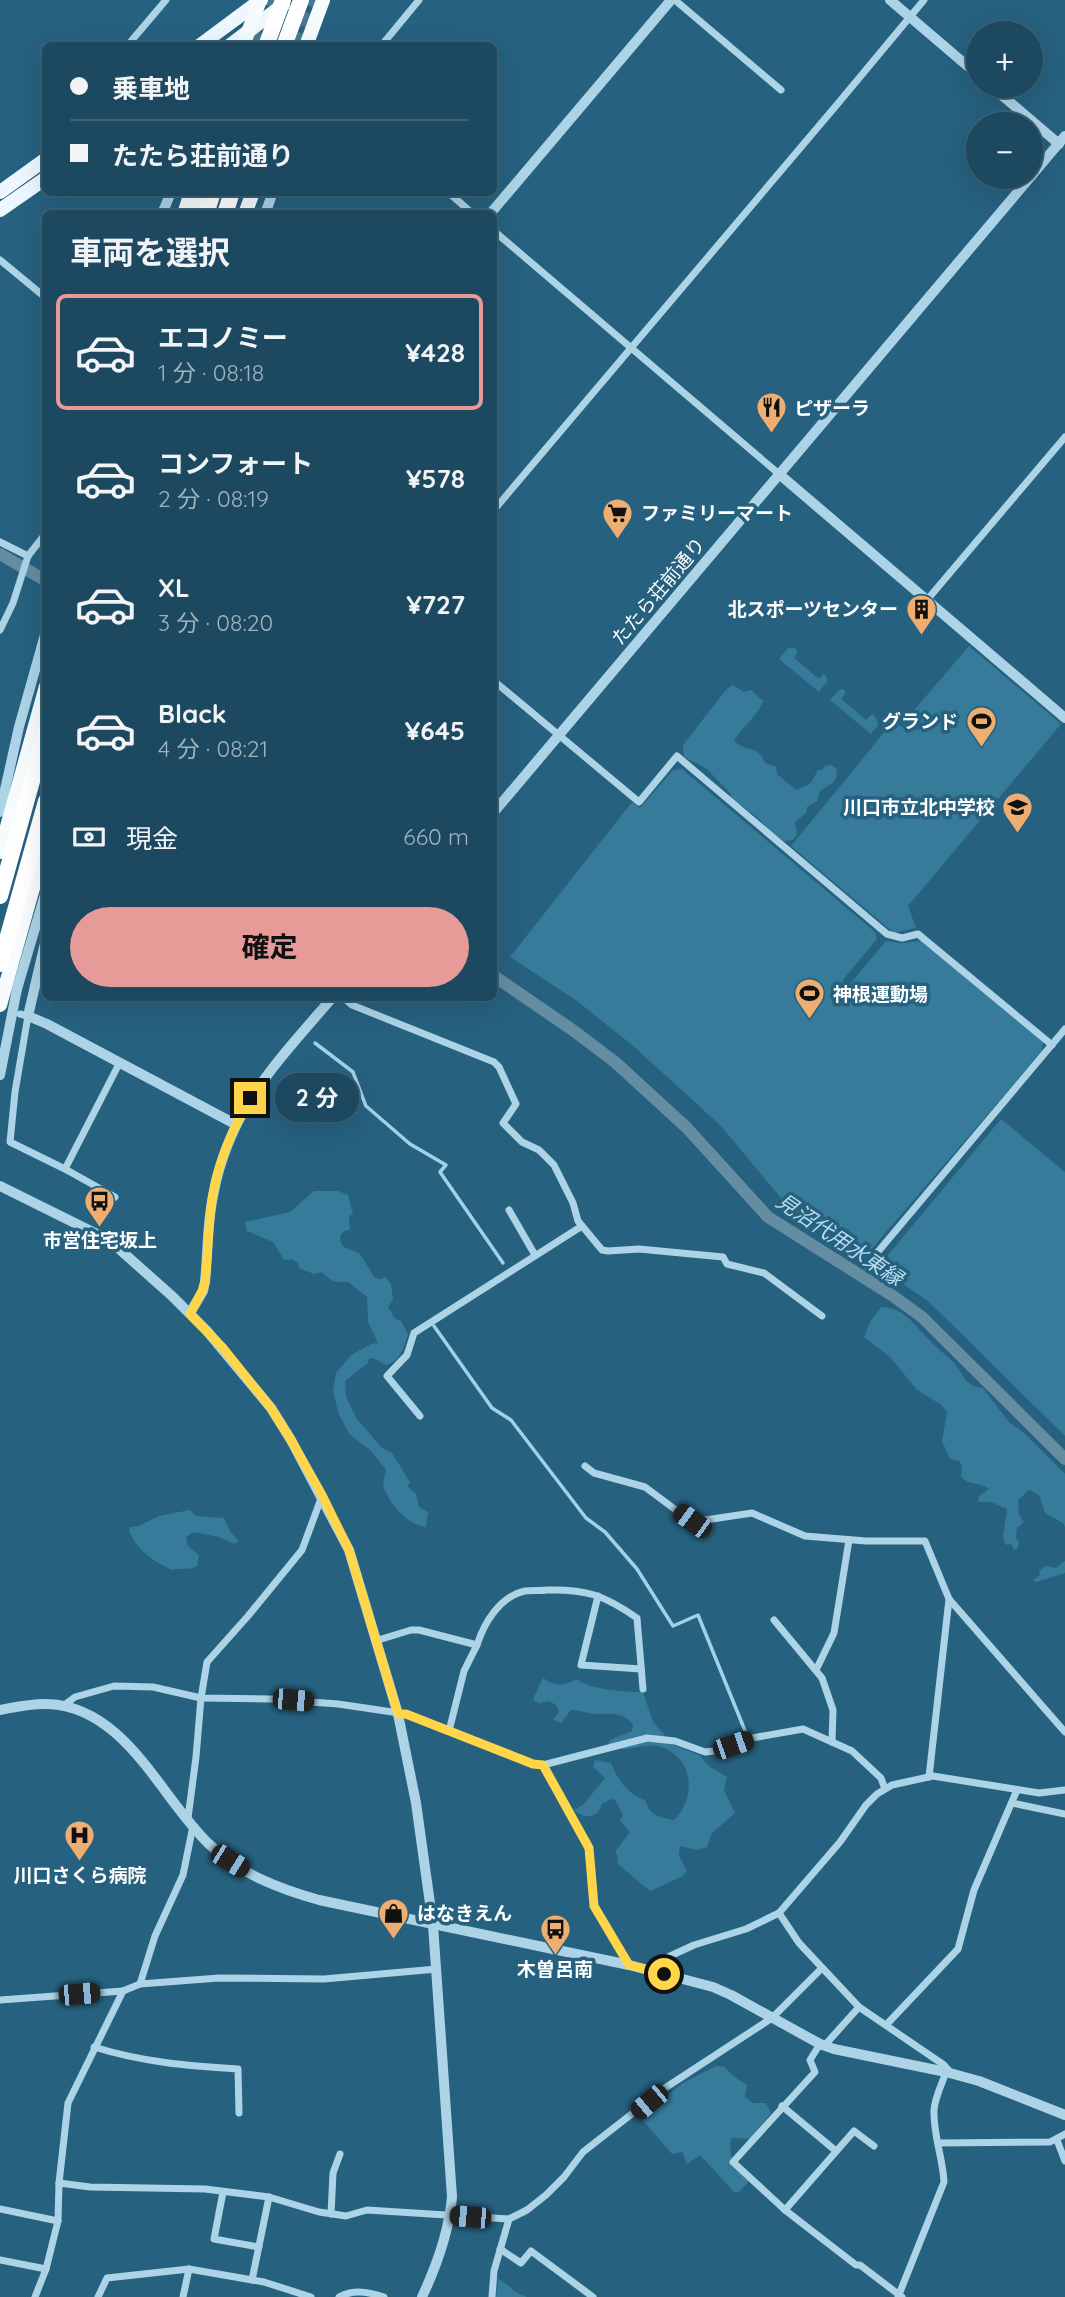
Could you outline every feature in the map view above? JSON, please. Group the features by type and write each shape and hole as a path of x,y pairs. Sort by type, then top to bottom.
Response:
{"highway":[{"path":"246,38 260,0"},
{"path":"267,42 283,0"},
{"path":"285,42 301,0"},
{"path":"307,42 323,0"},
{"path":"0,852 42,700"},
{"path":"0,896 42,745"},
{"path":"0,964 42,815"},
{"path":"0,1005 42,856"}],"main road":[{"path":"204,42 260,0"},
{"path":"246,38 290,0"},
{"path":"0,192 42,162"},
{"path":"0,210 42,180"}],"street":[{"path":"130,42 166,0"},
{"path":"384,42 419,0"},
{"path":"493,210 673,0 781,90"},
{"path":"890,0 966,65"},
{"path":"497,506 841,102 924,0"},
{"path":"1007,98 1062,140"},
{"name":"たたら荘前通り","path":"497,808 1062,140"},
{"path":"453,196 468,210"},
{"path":"497,234 1065,718"},
{"path":"0,260 42,295"},
{"path":"927,600 1065,437"},
{"path":"0,630 13,603 27,556 42,538"},
{"path":"0,542 27,556"},
{"path":"1,810 19,727 42,645"},
{"path":"497,683 639,802 677,757 887,934 902,938 918,934 1052,1045"},
{"path":"0,1075 17,989 42,905"},
{"path":"42,953 24,1015 10,1142 115,1197"},
{"path":"190,1314 205,1282 212,1200 222,1158 235,1124 269,1070 329,1001"},
{"path":"347,1001 499,1066 516,1104 503,1123 522,1142 539,1150 554,1166 573,1203 578,1221 602,1250 639,1249 723,1257 727,1264 764,1273 822,1316"},
{"path":"24,1015 47,1024 235,1124"},
{"path":"866,1266 1065,1030"},
{"path":"65,1169 120,1062"},
{"path":"0,1186 108,1240 122,1250 223,1348 271,1408 291,1440 349,1550 398,1714 416,1803 433,1925 453,2180 450,2215 442,2250 422,2297"},
{"path":"509,1210 536,1255"},
{"path":"420,1416 387,1376 407,1355 414,1333 582,1226"},
{"path":"585,1466 594,1473 645,1487 692,1521 752,1513 805,1536 849,1540 925,1541 948,1599 1065,1732"},
{"path":"141,1984 155,1936 183,1875 207,1662 302,1550 322,1495"},
{"path":"816,1670 834,1633 849,1540"},
{"path":"449,1731 464,1671 484,1626 513,1595 525,1591 573,1589 616,1603 636,1618 643,1689"},
{"path":"598,1596 581,1665 641,1669"},
{"path":"929,1777 948,1599"},
{"path":"774,1620 822,1678 833,1710 832,1742"},
{"path":"375,1641 419,1630 477,1645"},
{"path":"63,1706 75,1698 114,1686 153,1687 201,1699 270,1699 338,1704 406,1714 533,1764 543,1765 647,1738 675,1741 705,1752 752,1738 803,1729 852,1751 881,1778 885,1789"},
{"path":"0,1710 48,1704 63,1706 93,1718 125,1742 145,1763 211,1846 267,1883 319,1900 649,1969 713,1987 822,2044 846,2052 949,2073 1000,2089 1065,2115"},
{"path":"543,1765 589,1848 594,1906 629,1965"},
{"path":"649,1969 694,1945 746,1929 779,1913 840,1842 866,1805 885,1789 929,1777 946,1777 1039,1793 1065,1790"},
{"path":"887,2024 958,1949 974,1890 1017,1790"},
{"path":"1012,1803 1065,1814"},
{"path":"779,1913 799,1943 859,2007 944,2064 949,2073"},
{"path":"59,2183 90,2188 177,2187 270,2197 346,2216 367,2210 509,2219 527,2210 546,2195 583,2152 665,2088 772,2018 822,1968"},
{"path":"0,2000 123,1991 141,1984 219,1978 324,1979 437,1969"},
{"path":"35,2297 46,2269 58,2221 59,2183 68,2103 123,1991"},
{"path":"859,2007 810,2060 816,2072 733,2162 785,2210 900,2296 944,2182 944,2162 934,2119 935,2102 949,2073"},
{"path":"94,2047 153,2062 238,2069 239,2113"},
{"path":"782,2106 836,2151"},
{"path":"785,2210 854,2131 874,2146"},
{"path":"938,2143 1050,2142 1065,2134"},
{"path":"1057,2140 1065,2161"},
{"path":"331,2214 333,2173 340,2154"},
{"path":"223,2192 214,2239 259,2248"},
{"path":"252,2280 270,2197"},
{"path":"0,2209 58,2221"},
{"path":"492,2297 494,2271 509,2219"},
{"path":"500,2249 520,2263 531,2250 593,2297"},
{"path":"0,2260 46,2269"},
{"path":"183,2297 189,2269"},
{"path":"98,2297 107,2278 189,2269 252,2280 306,2296"},
{"path":"339,2297 346,2294 358,2295 366,2291 384,2297"}],"shaded area":[{"path":"969,646 1061,724 908,906 916,928 894,933 791,846 891,724 920,730 910,715"},
{"path":"788,648 798,651 794,658 819,679 824,674 828,680 819,692 779,659"},
{"path":"732,685 744,692 751,690 763,701 734,741 739,745 759,753 765,763 776,767 777,774 796,790 810,784 818,770 825,766 836,768 835,780 820,791 817,801 807,807 806,813 795,822 797,835 792,840 784,841 772,833 757,817 732,799 730,793 706,768 684,757 683,745"},
{"path":"843,689 846,692 841,699 866,720 872,714 877,719 878,725 871,734 830,700"},
{"name":"神根運動場","path":"682,769 875,932 877,939 843,980 849,985 886,941 921,941 1043,1040 1042,1051 863,1259 790,1209 721,1126 632,1045 577,1001 510,957 632,802 640,808 673,770"},
{"path":"1001,1119 1065,1172 1065,1436 928,1301 878,1267"},
{"path":"314,1191 338,1191 348,1195 353,1214 349,1216 350,1229 340,1236 342,1246 360,1254 375,1278 385,1277 391,1284 393,1300 388,1307 395,1319 401,1321 408,1334 401,1353 391,1363 386,1365 373,1358 369,1359 368,1363 345,1381 346,1397 357,1419 382,1448 392,1453 410,1482 407,1486 416,1494 419,1507 428,1512 426,1527 406,1518 395,1507 384,1488 386,1470 371,1451 349,1434 338,1412 333,1391 336,1373 351,1355 378,1343 368,1322 367,1297 348,1282 337,1282 322,1272 314,1274 299,1268 298,1263 292,1259 284,1260 273,1242 247,1231 245,1222 290,1212"},
{"path":"881,1307 898,1311 911,1320 953,1361 968,1383 983,1388 1008,1421 1065,1474 1065,1527 1063,1523 1045,1513 1039,1495 1029,1490 1018,1500 1019,1514 1024,1522 1017,1528 1017,1549 1014,1550 1011,1544 1006,1545 1003,1537 1007,1509 991,1502 978,1502 979,1496 989,1489 961,1477 962,1466 959,1461 950,1459 942,1441 947,1412 940,1404 917,1390 890,1357 864,1337 870,1322"},
{"path":"190,1510 196,1516 224,1518 230,1532 239,1541 234,1544 219,1537 194,1532 186,1537 188,1546 199,1555 197,1566 172,1570 147,1555 129,1531 130,1527 139,1526 159,1516"},
{"path":"1065,1561 1065,1573 1036,1582 1033,1580 1045,1566 1056,1568"},
{"path":"543,1678 556,1684 577,1679 599,1688 643,1692 653,1722 673,1745 699,1755 710,1767 727,1777 724,1790 735,1813 712,1833 707,1847 697,1850 680,1846 679,1856 687,1871 681,1877 650,1891 620,1866 615,1852 630,1832 620,1821 623,1814 615,1800 611,1799 602,1804 591,1816 574,1810 583,1805 605,1778 593,1767 595,1760 611,1763 624,1786 646,1801 653,1813 674,1820 687,1799 689,1788 685,1767 669,1750 657,1746 624,1749 608,1744 610,1740 632,1731 633,1724 620,1715 571,1710 561,1723 553,1719 559,1712 556,1705 549,1701 534,1701"},
{"path":"716,2066 725,2067 747,2085 745,2097 753,2103 766,2103 771,2113 751,2139 732,2138 732,2164 749,2181 739,2192 734,2192 700,2155 687,2164 682,2152 672,2154 644,2122 642,2114 683,2083"},
{"path":"498,2278 516,2292 527,2297 496,2297"}],"waterway":[{"name":"見沼代用水東縁","path":"0,554 42,578"},
{"name":"見沼代用水東縁","path":"497,978 615,1062 687,1128 768,1217 922,1317 1065,1459"},
{"path":"315,1043 353,1072 366,1106 410,1144 446,1165 440,1172 503,1263"},
{"path":"434,1326 492,1408 511,1420 586,1518 605,1532 637,1569 673,1626 698,1615 748,1738"}],"tunnel":[{"path":"257,42 273,0"},
{"path":"297,42 313,0"}],"place":[{"name":"ピザーラ","path":"771,435"},
{"name":"ファミリーマート","path":"618,540"},
{"name":"北スポーツセンター","path":"921,636"},
{"name":"グランド","path":"981,748"},
{"name":"川口市立北中学校","path":"1018,834"},
{"name":"神根運動場","path":"810,1021"},
{"name":"市営住宅坂上","path":"100,1228"},
{"name":"川口さくら病院","path":"80,1863"},
{"name":"はなきえん","path":"394,1940"},
{"name":"木曽呂南","path":"555,1957"}],"route":[{"path":"250,1098 235,1124 217,1176 212,1200 205,1282 190,1314 223,1348 271,1408 322,1495 349,1550 398,1714 406,1714 533,1764 543,1765 589,1848 594,1906 629,1965 664,1974"}]}
